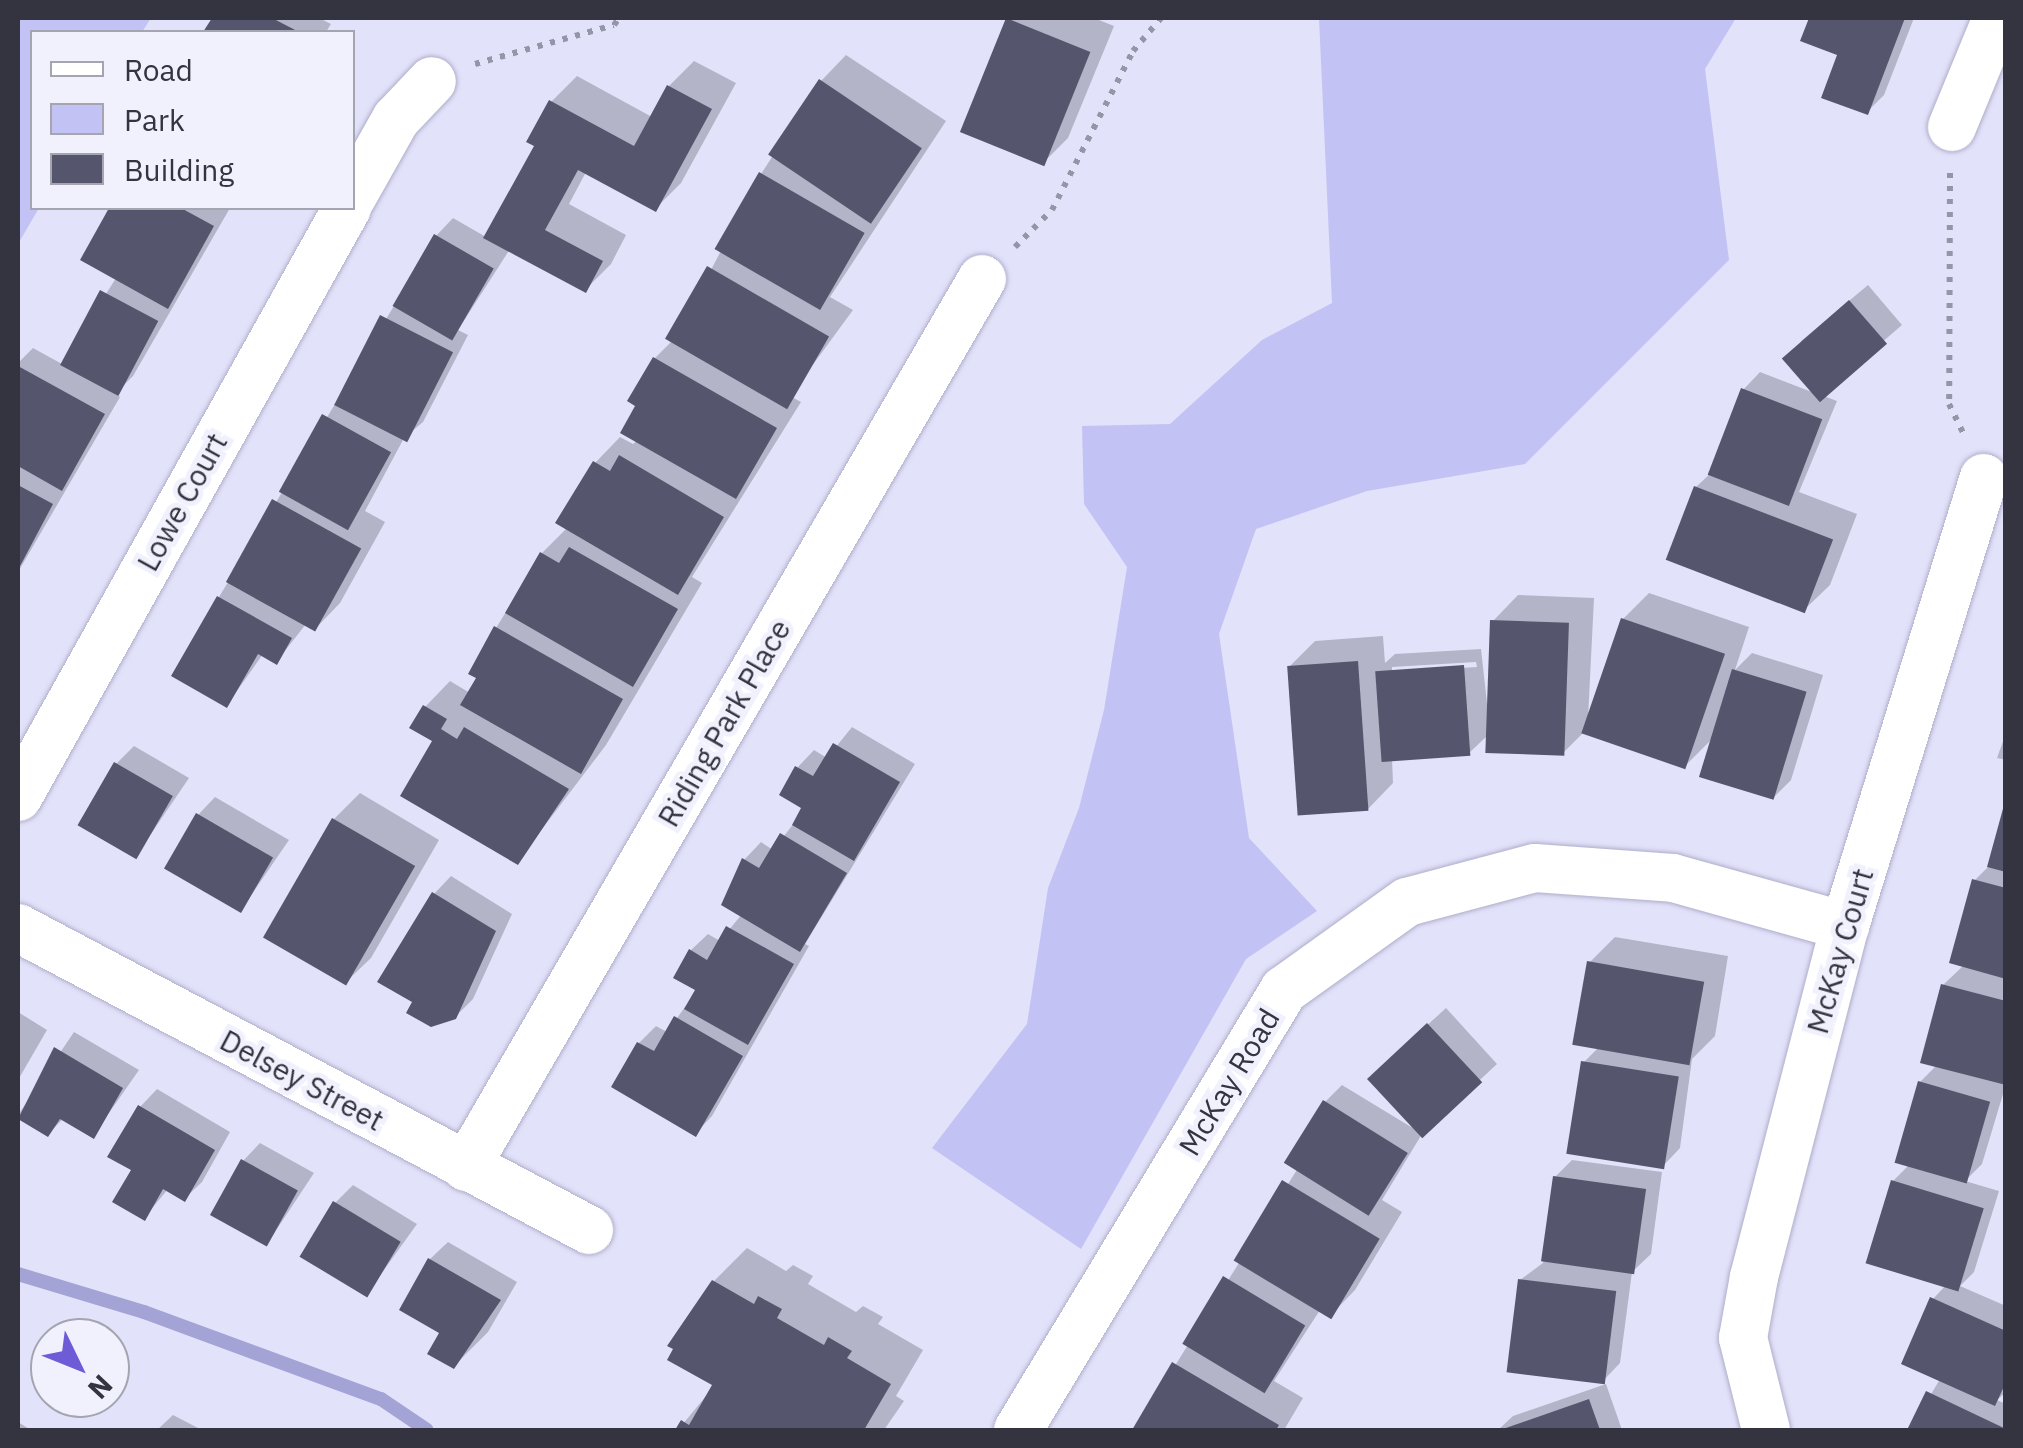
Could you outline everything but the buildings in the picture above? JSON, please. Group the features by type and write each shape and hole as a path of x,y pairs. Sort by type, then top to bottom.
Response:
{"street":[{"path":"1952,127 1996,18"},
{"path":"355,192 396,119 432,82"},
{"name":"Lowe Court","path":"18,797 346,210"},
{"name":"Riding Park Place","path":"466,1168 982,279"},
{"name":"McKay Court","path":"1766,1430 1743,1338 1845,926 1984,478"},
{"name":"McKay Road","path":"1018,1430 1284,990 1406,902 1535,868 1672,878 1845,926"},
{"name":"Delsey Street","path":"18,928 589,1230"}],"path":[{"path":"432,82 614,25 619,18"},
{"path":"982,279 1052,210 1133,51 1160,18"},
{"path":"1952,127 1945,272 1950,404 1984,478"}],"green space":[{"path":"18,18 151,18 143,30 30,30 30,210 38,210 18,244"},
{"path":"1319,18 1736,18 1705,69 1729,260 1525,464 1367,491 1256,529 1219,634 1249,838 1317,911 1246,959 1081,1249 932,1148 1027,1024 1048,888 1079,808 1104,710 1127,567 1084,504 1082,426 1170,424 1262,340 1332,303"}],"waterway":[{"path":"18,1274 144,1312 381,1399 427,1430"}]}
